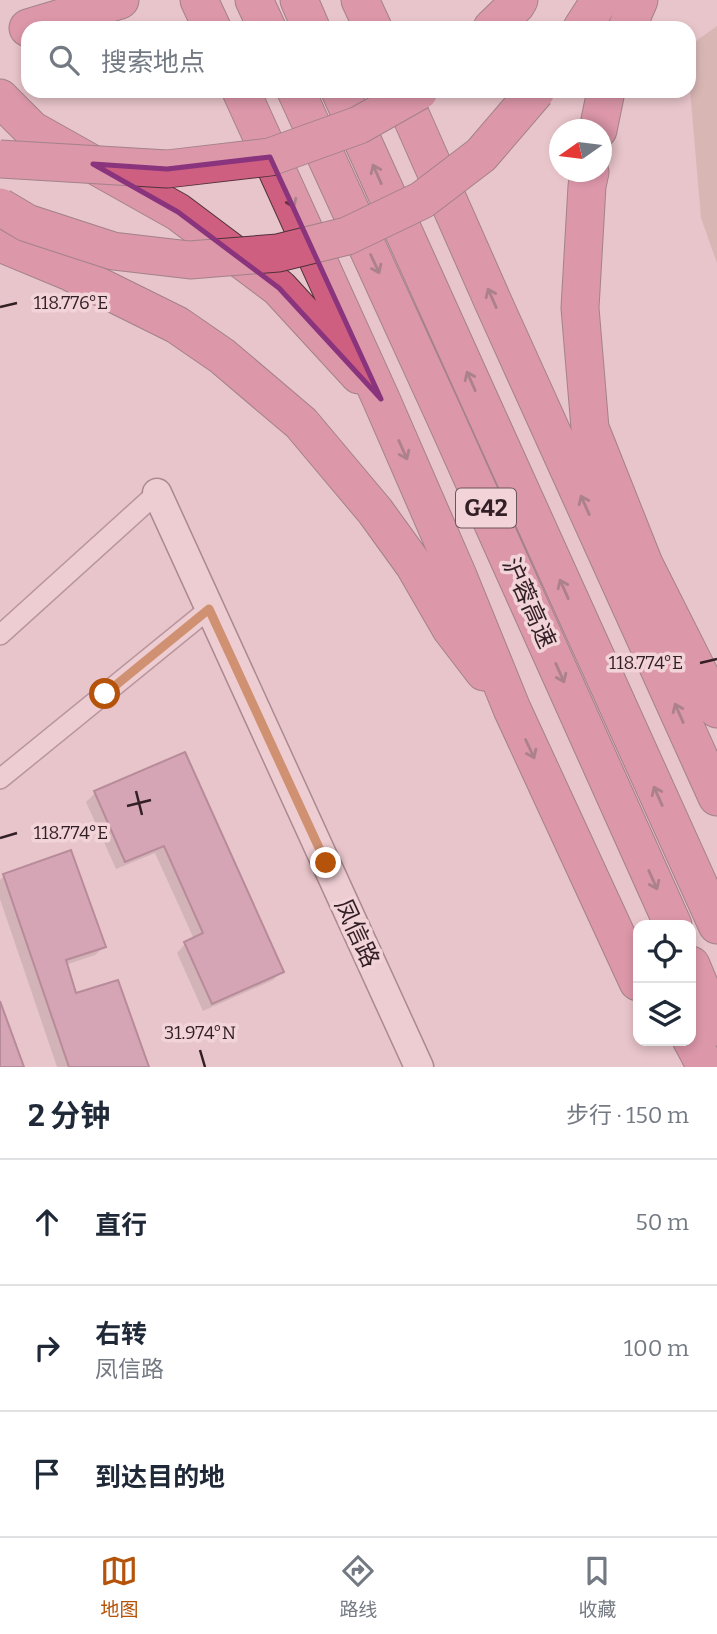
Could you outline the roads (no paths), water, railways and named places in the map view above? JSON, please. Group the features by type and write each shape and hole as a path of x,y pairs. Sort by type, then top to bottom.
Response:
{"highway":[{"path":"51,21 120,0"},
{"path":"199,0 209,21"},
{"path":"254,0 264,21"},
{"path":"299,0 308,21"},
{"path":"360,0 370,21"},
{"path":"499,21 519,0"},
{"path":"586,21 600,0"},
{"path":"630,21 639,0"},
{"path":"0,37 21,30"},
{"path":"0,98 32,130 178,212 279,288 381,399"},
{"path":"244,98 381,399 512,709 633,971"},
{"name":"沪蓉高速","path":"299,98 671,920"},
{"name":"沪蓉高速","path":"343,98 717,925"},
{"path":"403,98 717,797"},
{"path":"0,159 167,169 270,157 359,125 407,98"},
{"path":"0,207 27,223 113,251 190,260 278,253 348,236 422,200 481,155 530,98"},
{"path":"600,119 605,98"},
{"path":"588,182 580,308 590,428 644,564 717,709"},
{"path":"0,243 70,272 177,325 222,356 301,423 375,511 414,565 451,629 512,709"},
{"path":"586,868 633,941"},
{"path":"696,977 717,1027"},
{"path":"668,1046 679,1067"},
{"path":"695,1046 706,1067"}],"street":[{"name":"凤信路","path":"156,494 419,1067"},
{"path":"0,635 156,494"},
{"path":"0,779 209,609"}]}
